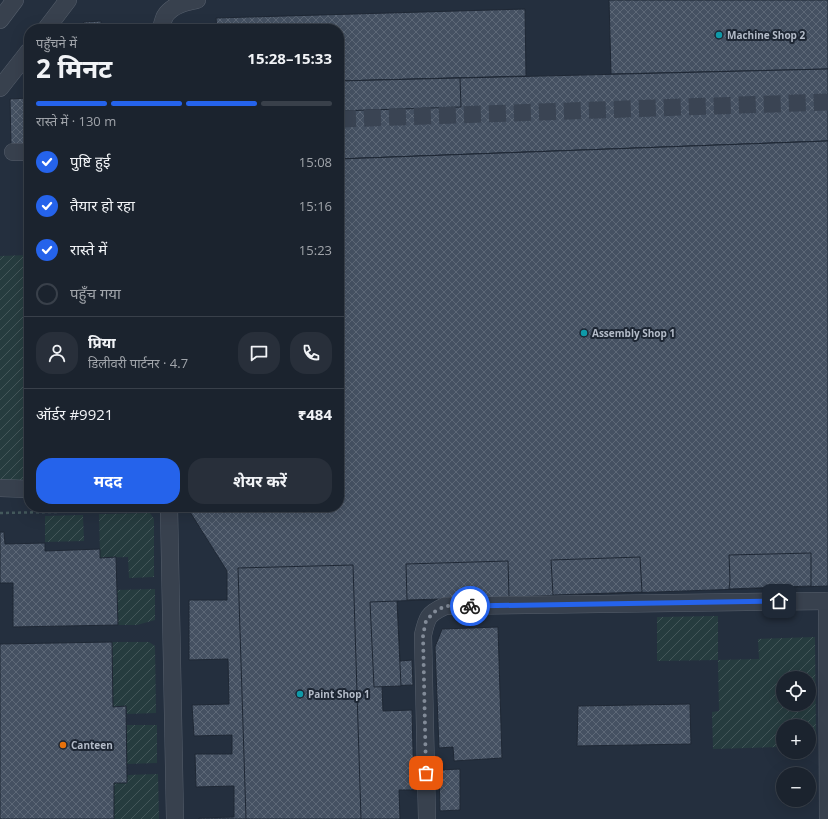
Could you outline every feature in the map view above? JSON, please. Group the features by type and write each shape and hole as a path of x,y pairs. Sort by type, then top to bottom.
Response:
{"lane":[{"path":"0,20 15,0"},
{"path":"50,24 68,0"},
{"path":"163,24 165,17 170,11 182,3 197,0"},
{"path":"0,88 24,58"},
{"path":"0,488 24,489"},
{"path":"162,512 175,819"},
{"path":"427,819 423,635 426,621 434,612 445,606 827,601 828,819"}],"path":[{"path":"0,513 30,512"}],"green space":[{"path":"24,255 24,485 0,485 0,256"},
{"path":"150,513 154,519 154,577 129,578 128,557 100,558 99,514"},
{"path":"83,515 84,541 45,542 45,516"},
{"path":"155,589 155,620 137,625 118,625 117,590"},
{"path":"718,616 718,660 657,661 657,617"},
{"path":"815,637 815,671 776,671 776,711 816,711 816,719 776,719 776,747 713,749 712,712 719,711 718,660 759,659 758,639"},
{"path":"112,642 149,642 155,646 156,713 127,714 126,706 113,707"},
{"path":"127,725 157,725 157,763 127,764"},
{"path":"158,774 159,819 114,819 114,783 127,783 127,775"}],"building":[{"name":"Machine Shop 2","path":"609,0 828,0 828,69 611,74"},
{"path":"525,9 526,76 344,81 344,24 217,24 216,18"},
{"path":"101,21 101,24 82,24 84,22"},
{"path":"828,69 828,141 344,159 344,81"},
{"path":"460,78 461,107 344,111 344,81"},
{"path":"24,98 24,144 11,144 10,99"},
{"name":"Assembly Shop 1","path":"828,141 828,552 238,568 236,512 344,512 344,159"},
{"name":"Assembly Shop 1","path":"828,141 828,586 397,601 400,661 412,660 413,685 382,686 383,711 412,710 414,790 399,790 400,819 199,819 234,817 234,786 196,787 195,754 232,754 232,735 194,736 192,705 229,704 228,659 189,660 189,600 227,600 227,571 190,512 344,512 344,159"},
{"path":"0,532 4,532 5,544 45,543 45,551 100,549 100,558 116,557 118,625 13,627 13,583 0,583"},
{"path":"811,553 811,586 729,589 729,555"},
{"path":"640,557 642,592 553,595 551,560"},
{"path":"508,561 509,597 407,600 406,564"},
{"name":"Paint Shop 1","path":"353,565 361,819 246,819 238,568"},
{"path":"397,601 401,686 374,687 370,602"},
{"path":"498,627 502,758 454,761 453,747 439,748 435,647 442,629"},
{"name":"Canteen","path":"112,642 113,707 126,706 127,775 127,783 114,783 114,819 0,819 0,644"},
{"path":"690,704 691,744 577,746 578,706"},
{"path":"460,769 460,810 440,811 439,770"}],"tunnel":[{"path":"344,119 828,102"}],"way so far":[{"path":"426,773 423,635 426,621 434,612 445,606 470,606"}],"place":[{"name":"Machine Shop 2","path":"719,35"},
{"name":"Assembly Shop 1","path":"584,333"},
{"name":"Paint Shop 1","path":"300,694"},
{"name":"Canteen","path":"63,745"}],"route":[{"path":"470,606 779,601"}]}
